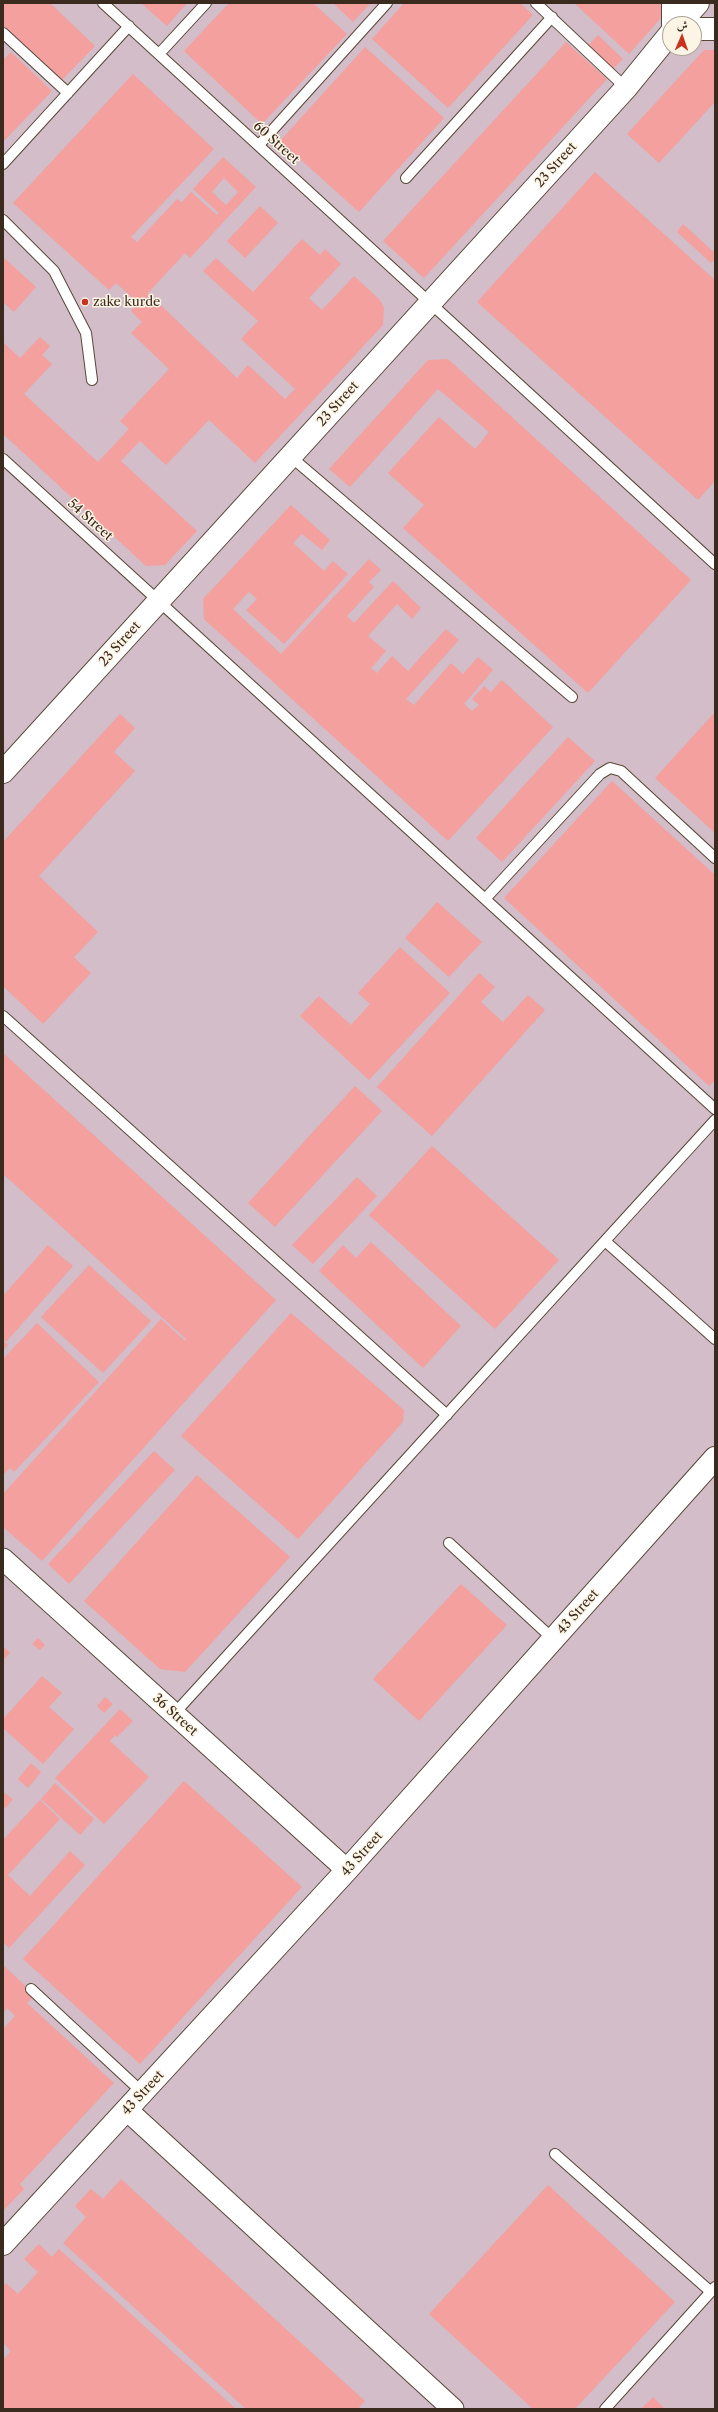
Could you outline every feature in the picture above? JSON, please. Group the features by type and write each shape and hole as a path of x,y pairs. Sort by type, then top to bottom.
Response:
{"street":[{"path":"673,3 673,16"},
{"path":"686,16 698,3"},
{"path":"702,29 715,29"},
{"name":"23 Street","path":"3,772 626,88 662,44"},
{"name":"43 Street","path":"3,2244 348,1870 715,1458"},
{"name":"36 Street","path":"3,1559 348,1870"},
{"path":"127,2110 453,2409"}],"lane":[{"name":"60 Street","path":"103,3 431,302 715,564"},
{"path":"159,54 206,3"},
{"path":"259,145 387,3"},
{"path":"536,3 626,88"},
{"path":"406,178 552,17"},
{"path":"3,164 129,26"},
{"path":"3,33 68,93"},
{"path":"3,220 54,271 86,333 92,380"},
{"path":"290,456 572,697"},
{"name":"54 Street","path":"3,459 715,1109"},
{"path":"485,899 600,774 610,768 621,771 715,858"},
{"path":"3,1016 447,1415"},
{"path":"174,1714 715,1120"},
{"path":"605,1241 715,1339"},
{"path":"449,1543 553,1639"},
{"path":"31,1989 143,2093"},
{"path":"554,2154 713,2290 605,2409"}],"shaded area":[{"path":"3,3 715,3 715,2409 3,2409"}],"building":[{"path":"3,3 50,3 95,46 62,80 3,25"},
{"path":"141,3 187,3 167,26"},
{"path":"229,3 313,3 347,34 262,124 184,51"},
{"path":"333,3 371,3 353,22"},
{"path":"404,3 520,3 533,15 448,108 372,39"},
{"path":"574,3 662,3 669,9 629,54"},
{"path":"598,35 623,59 613,69 588,46"},
{"path":"566,42 607,79 424,278 383,241"},
{"path":"365,47 444,118 359,212 280,141"},
{"path":"704,50 715,50 715,102 659,163 627,134 698,56 702,56 702,52"},
{"path":"11,52 52,91 3,142 3,60"},
{"path":"133,74 214,149 131,237 137,242 177,199 182,202 191,192 217,215 219,213 193,189 223,157 256,187 190,258 185,253 148,293 237,378 248,365 285,399 295,389 241,339 258,321 203,271 216,258 253,292 302,239 320,255 325,249 341,264 309,298 322,310 354,276 379,299 384,307 383,325 255,463 209,420 166,465 140,441 121,461 197,531 165,565 146,566 3,434 4,343 20,358 40,337 50,346 42,355 52,364 24,394 98,462 129,429 120,421 169,369 131,333 142,322 131,311 138,303 116,283 109,290 13,203","holes":["224,178 238,192 226,205 212,192"]},
{"path":"595,172 715,280 715,481 698,500 477,302"},
{"path":"260,206 278,223 245,258 227,241"},
{"path":"683,224 715,253 715,259 711,263 677,232"},
{"path":"3,257 36,287 14,312 3,302"},
{"path":"448,359 691,580 588,693 403,528 424,505 388,473 439,417 475,449 489,432 438,389 350,487 329,469 428,360"},
{"path":"291,505 330,540 322,550 302,534 293,543 324,571 333,561 348,574 284,644 246,610 257,599 249,592 233,609 281,654 369,559 381,570 369,582 374,587 347,616 354,623 393,581 421,608 412,619 397,604 368,636 386,651 371,668 377,673 392,656 408,671 446,629 459,640 406,699 414,705 451,663 463,674 478,657 493,670 464,704 472,711 479,705 472,699 484,686 491,692 502,680 553,727 448,841 204,619 203,599"},
{"path":"715,712 715,833 655,778"},
{"path":"120,714 135,728 114,752 135,771 39,876 98,932 74,957 91,973 43,1024 3,986 3,842"},
{"path":"568,737 595,761 502,862 476,838"},
{"path":"612,781 715,875 715,1080 709,1086 504,898"},
{"path":"437,902 482,942 449,977 405,938"},
{"path":"400,947 450,993 369,1080 300,1016 319,996 351,1025 370,1004 358,993"},
{"path":"479,973 495,987 481,1002 503,1022 528,995 545,1010 432,1136 377,1087"},
{"path":"3,1053 276,1300 42,1561 3,1527 3,1494 161,1319 185,1341 186,1339 3,1174"},
{"path":"355,1086 382,1111 275,1227 248,1203"},
{"path":"432,1146 559,1260 495,1329 369,1215"},
{"path":"357,1177 377,1196 313,1264 292,1245"},
{"path":"371,1242 461,1326 423,1368 319,1271 343,1245 356,1258"},
{"path":"48,1245 73,1266 6,1342 3,1339 3,1296"},
{"path":"89,1265 151,1321 103,1373 41,1317"},
{"path":"291,1313 404,1410 403,1422 298,1539 181,1436"},
{"path":"37,1323 99,1382 14,1472 10,1468 3,1475 3,1359"},
{"path":"3,1341 8,1345 3,1351"},
{"path":"154,1451 175,1470 69,1584 48,1564"},
{"path":"197,1475 290,1557 185,1672 160,1669 84,1601"},
{"path":"461,1584 507,1625 419,1721 373,1679"},
{"path":"38,1638 45,1645 40,1650 32,1644"},
{"path":"3,1646 10,1653 3,1660"},
{"path":"42,1676 62,1693 49,1707 74,1729 43,1764 3,1728 3,1719"},
{"path":"105,1697 113,1704 104,1713 97,1706"},
{"path":"120,1709 133,1721 117,1737 115,1735 110,1741 149,1777 104,1824 55,1778"},
{"path":"31,1763 41,1772 28,1788 18,1779"},
{"path":"184,1781 302,1887 140,2064 23,1959"},
{"path":"55,1783 94,1819 80,1835 41,1799"},
{"path":"3,1792 13,1799 6,1808 3,1806"},
{"path":"40,1800 60,1819 8,1875 30,1896 70,1851 85,1865 9,1948 3,1942 3,1840"},
{"path":"3,1965 35,1995 27,2003 114,2083 20,2184 24,2189 3,2211 3,2029 15,2016 7,2008 3,2013"},
{"path":"121,2179 365,2401 359,2407 361,2409 246,2409 63,2243 86,2217 75,2206 91,2189 103,2199"},
{"path":"548,2185 675,2302 575,2409 533,2409 429,2314"},
{"path":"39,2244 52,2257 59,2249 236,2409 3,2409 3,2360 11,2351 3,2343 3,2286 6,2283 18,2294 38,2272 24,2259"},
{"path":"653,2397 665,2409 641,2409"}],"place":[{"name":"zake kurde","path":"85,302"}]}
